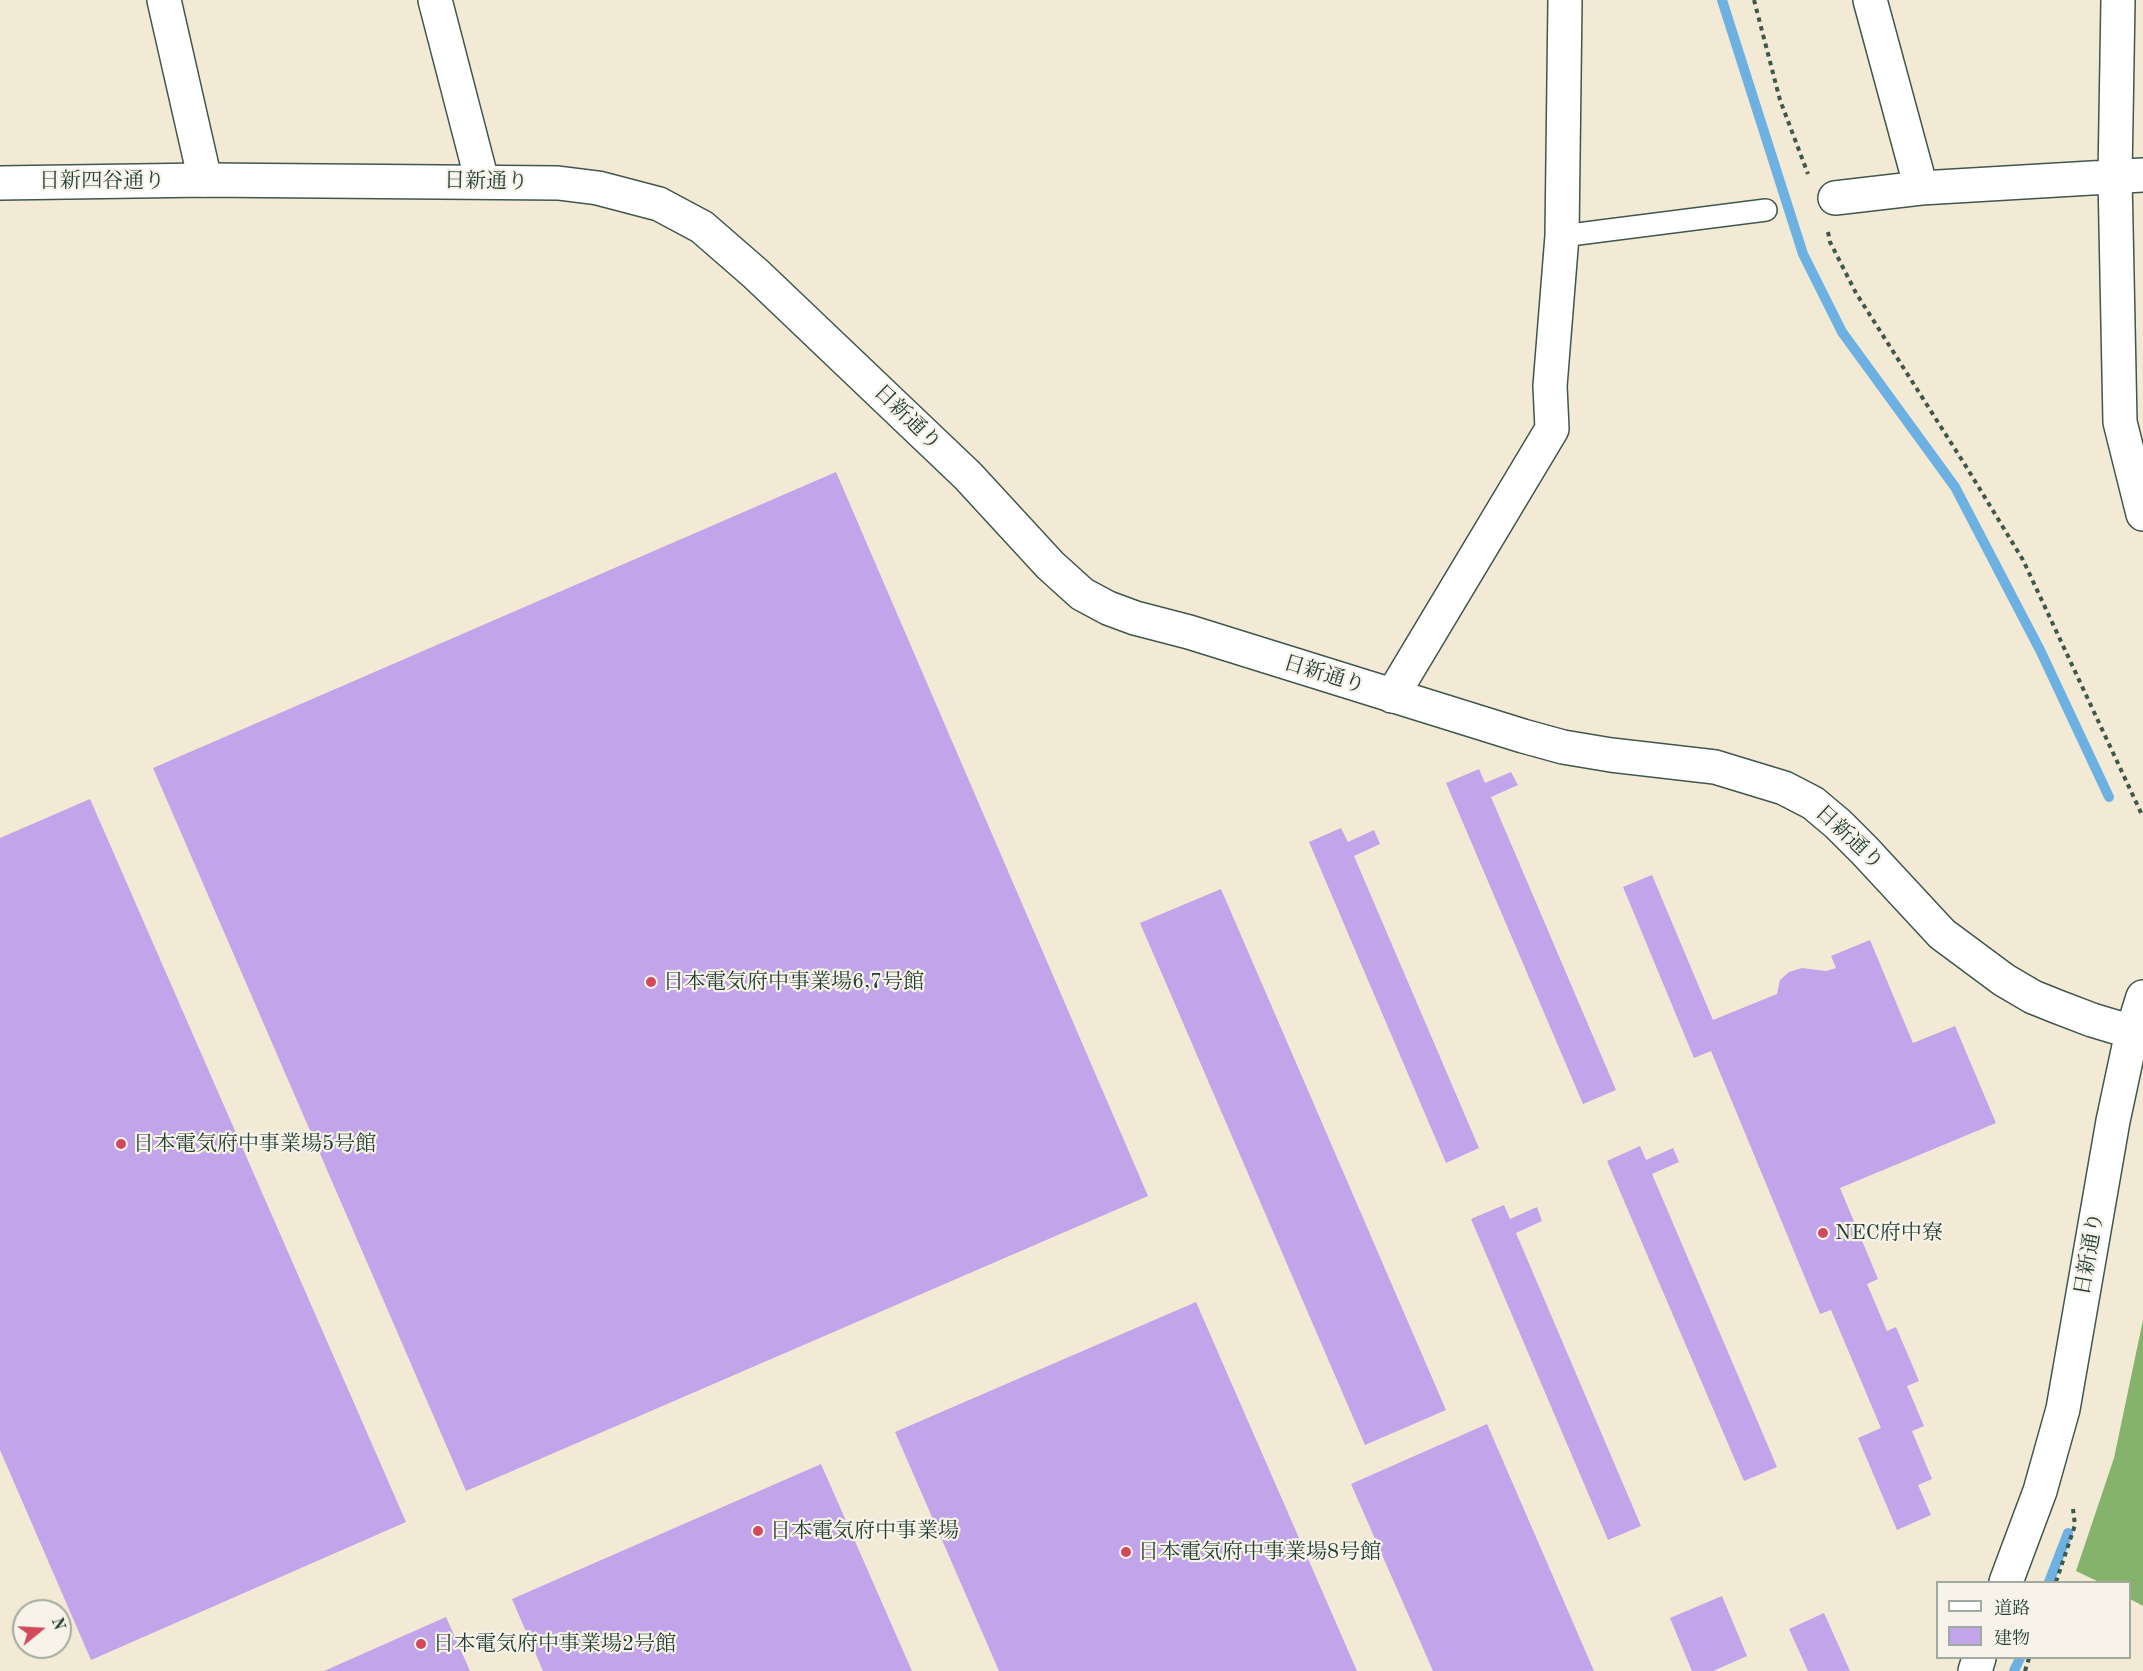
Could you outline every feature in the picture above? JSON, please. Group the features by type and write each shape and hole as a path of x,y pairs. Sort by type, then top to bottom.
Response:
{"street":[{"path":"164,0 205,180"},
{"path":"435,0 482,182"},
{"path":"1392,696 1552,429 1550,386 1562,236 1565,0"},
{"path":"1870,0 1921,188"},
{"path":"2118,0 2129,176 2120,422 2143,514"},
{"path":"1823,189 1921,188 2129,176"},
{"name":"日新通り","path":"205,180 558,183 598,188 639,198 678,213 702,227 756,274 968,476 1050,565 1082,594 1108,608 1135,618 1189,632 1563,747 1715,767 1784,788 1813,803 1838,824 1893,879 1941,934 2004,980 2033,997 2091,1020 2132,1032 2113,1121 2063,1409 2040,1491 2006,1581"},
{"name":"日新四谷通り","path":"0,183 205,180"},
{"path":"2132,1032 2143,996"}],"lane":[{"path":"1562,236 1766,210"}],"path":[{"path":"1754,0 1780,99 1823,189"},
{"path":"1827,231 1830,242 1856,293 2023,560 2143,817"}],"green space":[{"path":"2143,1320 2143,1606 2131,1600 2131,1581 2097,1581 2076,1571 2114,1458"}],"building":[{"name":"日本電気府中事業場6,7号館","path":"836,472 1148,1196 466,1491 153,768"},
{"path":"1479,769 1485,783 1511,772 1518,785 1491,797 1616,1090 1583,1104 1446,783"},
{"name":"日本電気府中事業場5号館","path":"90,799 406,1522 91,1660 72,1616 72,1599 65,1599 0,1450 0,838"},
{"path":"1341,828 1348,842 1374,830 1380,844 1354,856 1479,1148 1446,1163 1309,842"},
{"name":"NEC府中寮","path":"1652,875 1713,1020 1777,994 1780,980 1789,972 1802,968 1826,971 1836,968 1831,956 1870,940 1913,1043 1955,1026 1996,1123 1840,1188 1878,1279 1867,1284 1887,1331 1896,1327 1919,1381 1907,1386 1924,1426 1912,1431 1932,1479 1918,1485 1931,1515 1897,1530 1858,1438 1881,1428 1831,1310 1820,1314 1711,1051 1694,1058 1623,887"},
{"path":"1221,889 1446,1410 1365,1445 1140,923"},
{"path":"1640,1146 1646,1160 1673,1148 1679,1162 1652,1174 1777,1467 1744,1481 1607,1161"},
{"path":"1504,1205 1510,1219 1537,1207 1542,1221 1516,1233 1641,1526 1608,1540 1471,1219"},
{"name":"日本電気府中事業場8号館","path":"1196,1302 1357,1671 999,1671 895,1432"},
{"path":"1487,1424 1594,1671 1433,1671 1351,1484"},
{"name":"日本電気府中事業場","path":"821,1464 912,1671 543,1671 512,1599"},
{"path":"1722,1596 1747,1656 1713,1671 1692,1671 1670,1618"},
{"path":"1824,1613 1850,1671 1808,1671 1789,1629"},
{"name":"日本電気府中事業場2号館","path":"446,1617 470,1671 324,1671"}],"waterway":[{"path":"1722,0 1803,254 1842,332 1955,487 2041,652 2109,797"},
{"path":"2049,1581 2068,1533"},
{"path":"2014,1671 2020,1659"}],"place":[{"name":"日本電気府中事業場6,7号館","path":"651,982"},
{"name":"日本電気府中事業場5号館","path":"121,1144"},
{"name":"NEC府中寮","path":"1823,1233"},
{"name":"日本電気府中事業場","path":"758,1531"},
{"name":"日本電気府中事業場8号館","path":"1126,1552"},
{"name":"日本電気府中事業場2号館","path":"421,1644"}]}
